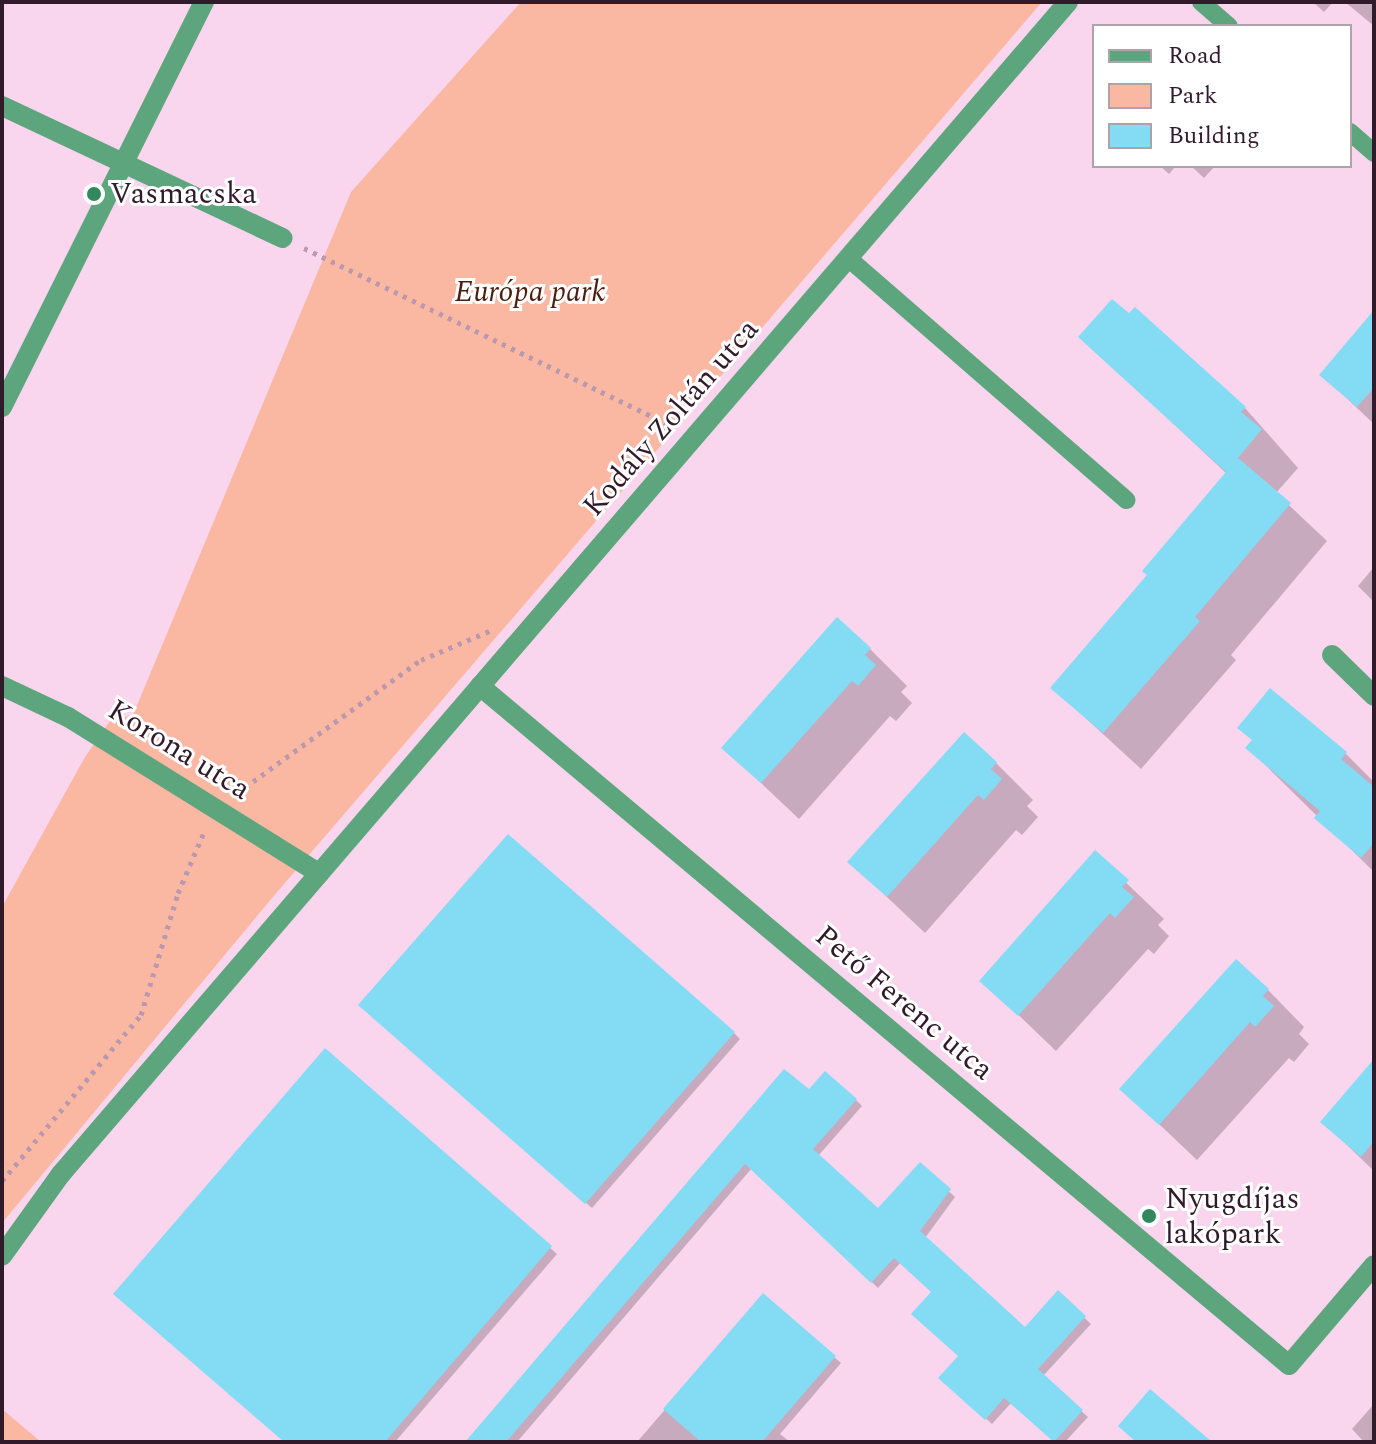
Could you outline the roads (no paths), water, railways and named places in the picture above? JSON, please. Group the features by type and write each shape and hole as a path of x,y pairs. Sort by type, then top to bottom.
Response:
{"street":[{"path":"2,407 204,2"},
{"name":"Kodály Zoltán utca","path":"2,1256 61,1174 1068,2"},
{"path":"2,106 282,238"},
{"path":"1332,655 1374,696"},
{"name":"Korona utca","path":"2,686 68,717 319,873"},
{"name":"Pető Ferenc utca","path":"480,686 1289,1365 1374,1265"}],"lane":[{"path":"1201,2 1227,24"},
{"path":"1352,134 1374,153"},
{"path":"848,258 1126,500"}],"place":[{"name":"Vasmacska","path":"94,194"},
{"name":"Nyugdíjas lakópark","path":"1149,1216"}],"park label":[{"name":"Európa park","path":"530,292"}]}
